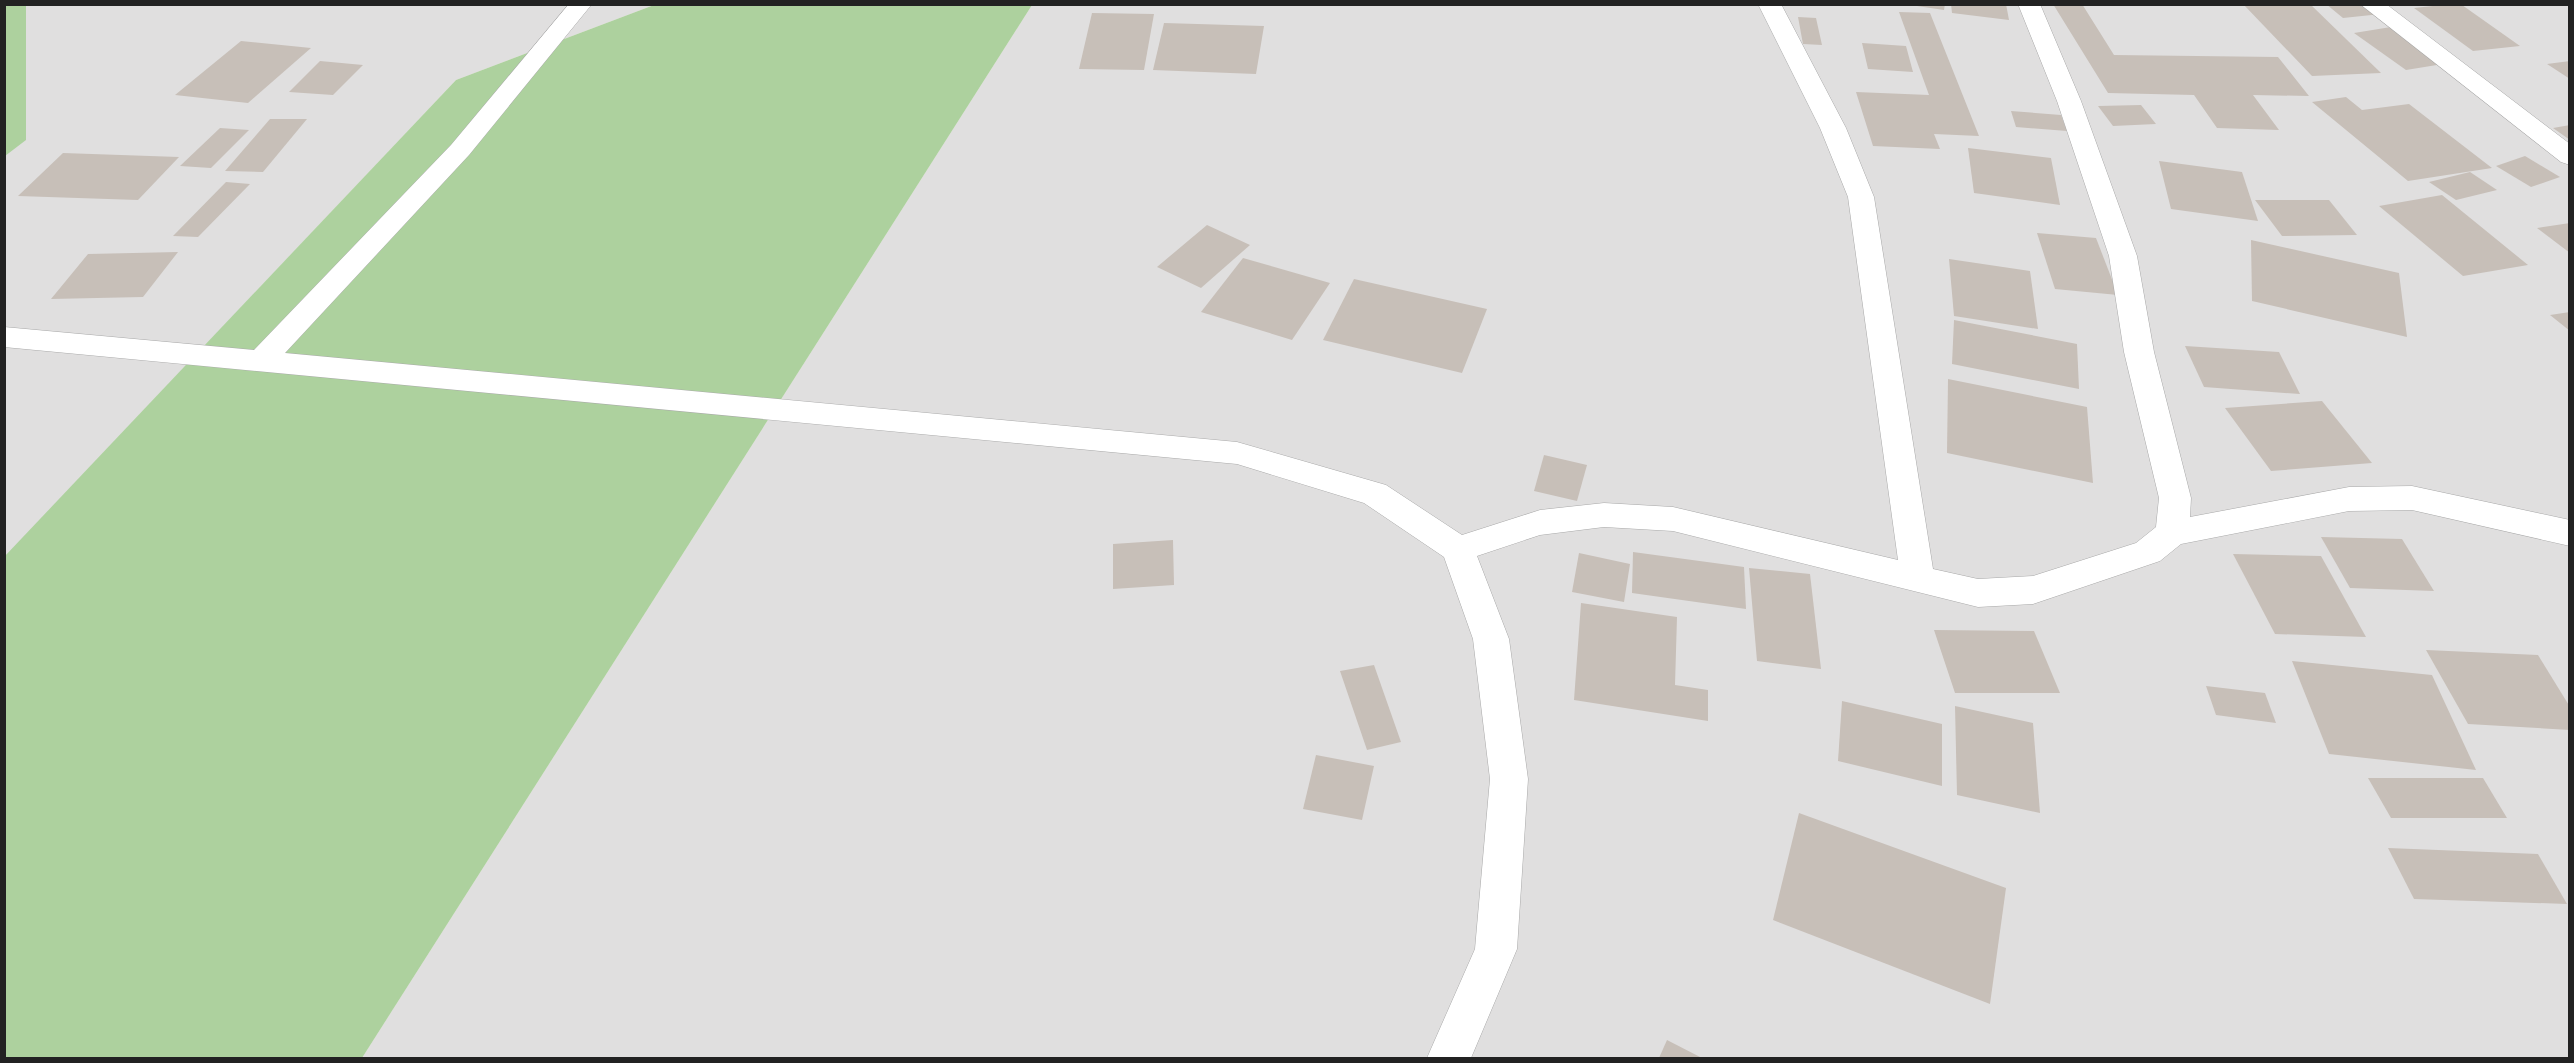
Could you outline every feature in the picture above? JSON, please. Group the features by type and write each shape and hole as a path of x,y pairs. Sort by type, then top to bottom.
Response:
{"street":[{"path":"261,361 460,150 581,4"},
{"path":"1769,4 1833,128 1861,197 1917,576"},
{"path":"2029,4 2069,101 2123,256 2139,352 2175,498 2172,533"},
{"path":"2371,4 2570,157"},
{"path":"4,337 1237,453 1375,494 1458,549 1491,639 1509,779 1496,949 1449,1059"},
{"path":"1458,549 1540,523 1604,515 1673,519 1917,576 1978,593 2033,590 2148,552 2172,533 2349,499 2412,498 2570,533"}],"shaded area":[{"path":"26,5 654,5 456,80 5,557 4,156 26,139"},
{"path":"1032,5 2569,5 2569,1058 362,1058"}],"green space":[{"path":"5,4 26,5 26,140 5,156"},
{"path":"654,5 1032,5 362,1058 5,1058 4,557 456,80"}],"building":[{"path":"1918,4 1945,4 1944,10 1917,6"},
{"path":"1951,4 2006,4 2009,20 1952,13"},
{"path":"2053,4 2082,4 2114,55 2278,57 2309,96 2253,95 2279,130 2217,128 2194,95 2108,93"},
{"path":"2243,4 2310,4 2381,73 2312,76"},
{"path":"2326,4 2369,4 2381,14 2343,18"},
{"path":"2462,5 2520,46 2473,51 2414,8"},
{"path":"1899,12 1930,13 1979,136 1934,134 1940,149 1873,146 1856,92 1929,95"},
{"path":"1092,13 1154,14 1144,70 1079,69"},
{"path":"1798,17 1816,18 1822,45 1803,44"},
{"path":"1164,23 1264,26 1256,74 1153,70"},
{"path":"2391,27 2443,64 2406,70 2354,33"},
{"path":"241,41 311,48 248,103 175,95"},
{"path":"1862,43 1906,46 1913,72 1868,69"},
{"path":"320,61 363,65 333,95 289,92"},
{"path":"2570,61 2570,79 2547,64"},
{"path":"2346,97 2362,110 2409,104 2492,168 2408,181 2312,102"},
{"path":"2141,105 2156,124 2113,126 2098,106"},
{"path":"2011,111 2061,115 2067,131 2016,127"},
{"path":"270,119 307,119 263,172 225,171"},
{"path":"2570,125 2570,140 2553,128"},
{"path":"220,128 249,130 211,168 180,166"},
{"path":"1968,148 2051,158 2060,205 1974,193"},
{"path":"63,153 179,157 138,200 18,196"},
{"path":"2525,156 2560,177 2531,187 2496,166"},
{"path":"2159,161 2242,172 2258,221 2171,209"},
{"path":"2470,172 2497,190 2456,200 2429,182"},
{"path":"226,182 250,184 198,237 173,236"},
{"path":"2442,195 2528,265 2463,276 2379,206"},
{"path":"2255,200 2329,200 2357,235 2282,236"},
{"path":"2570,223 2570,253 2537,228"},
{"path":"1207,225 1250,245 1201,288 1157,267"},
{"path":"2037,233 2096,238 2118,295 2055,289"},
{"path":"2251,240 2399,273 2407,337 2252,301"},
{"path":"178,252 143,297 51,299 88,254"},
{"path":"1243,258 1330,283 1292,340 1201,312"},
{"path":"1949,259 2030,271 2038,329 1954,316"},
{"path":"1354,279 1487,309 1462,373 1323,340"},
{"path":"2570,312 2570,331 2550,315"},
{"path":"1954,320 2077,344 2079,389 1952,364"},
{"path":"2185,346 2279,352 2300,394 2204,387"},
{"path":"1948,379 2087,407 2093,483 1947,453"},
{"path":"2322,401 2372,463 2271,471 2225,408"},
{"path":"1544,455 1587,465 1577,501 1534,491"},
{"path":"2321,537 2402,539 2434,591 2350,588"},
{"path":"1173,540 1174,585 1113,589 1113,544"},
{"path":"1633,552 1744,567 1746,609 1632,593"},
{"path":"1579,553 1630,564 1624,602 1572,592"},
{"path":"2233,554 2321,556 2366,637 2275,634"},
{"path":"1749,568 1810,574 1821,669 1757,661"},
{"path":"1581,603 1677,617 1675,685 1708,690 1708,721 1574,700"},
{"path":"1934,630 2034,631 2060,693 1955,693"},
{"path":"2426,650 2538,655 2570,707 2570,730 2468,724"},
{"path":"2292,661 2432,675 2476,770 2329,754"},
{"path":"1374,665 1401,742 1367,750 1340,671"},
{"path":"2206,686 2265,693 2276,723 2216,715"},
{"path":"1842,701 1942,724 1942,786 1838,761"},
{"path":"1955,706 2033,723 2040,813 1957,795"},
{"path":"1316,755 1374,766 1362,820 1303,809"},
{"path":"2368,778 2483,778 2507,818 2391,818"},
{"path":"1799,813 2006,888 1990,1004 1773,920"},
{"path":"2388,848 2538,854 2567,904 2414,899"},
{"path":"1667,1040 1702,1058 1659,1058"}]}
